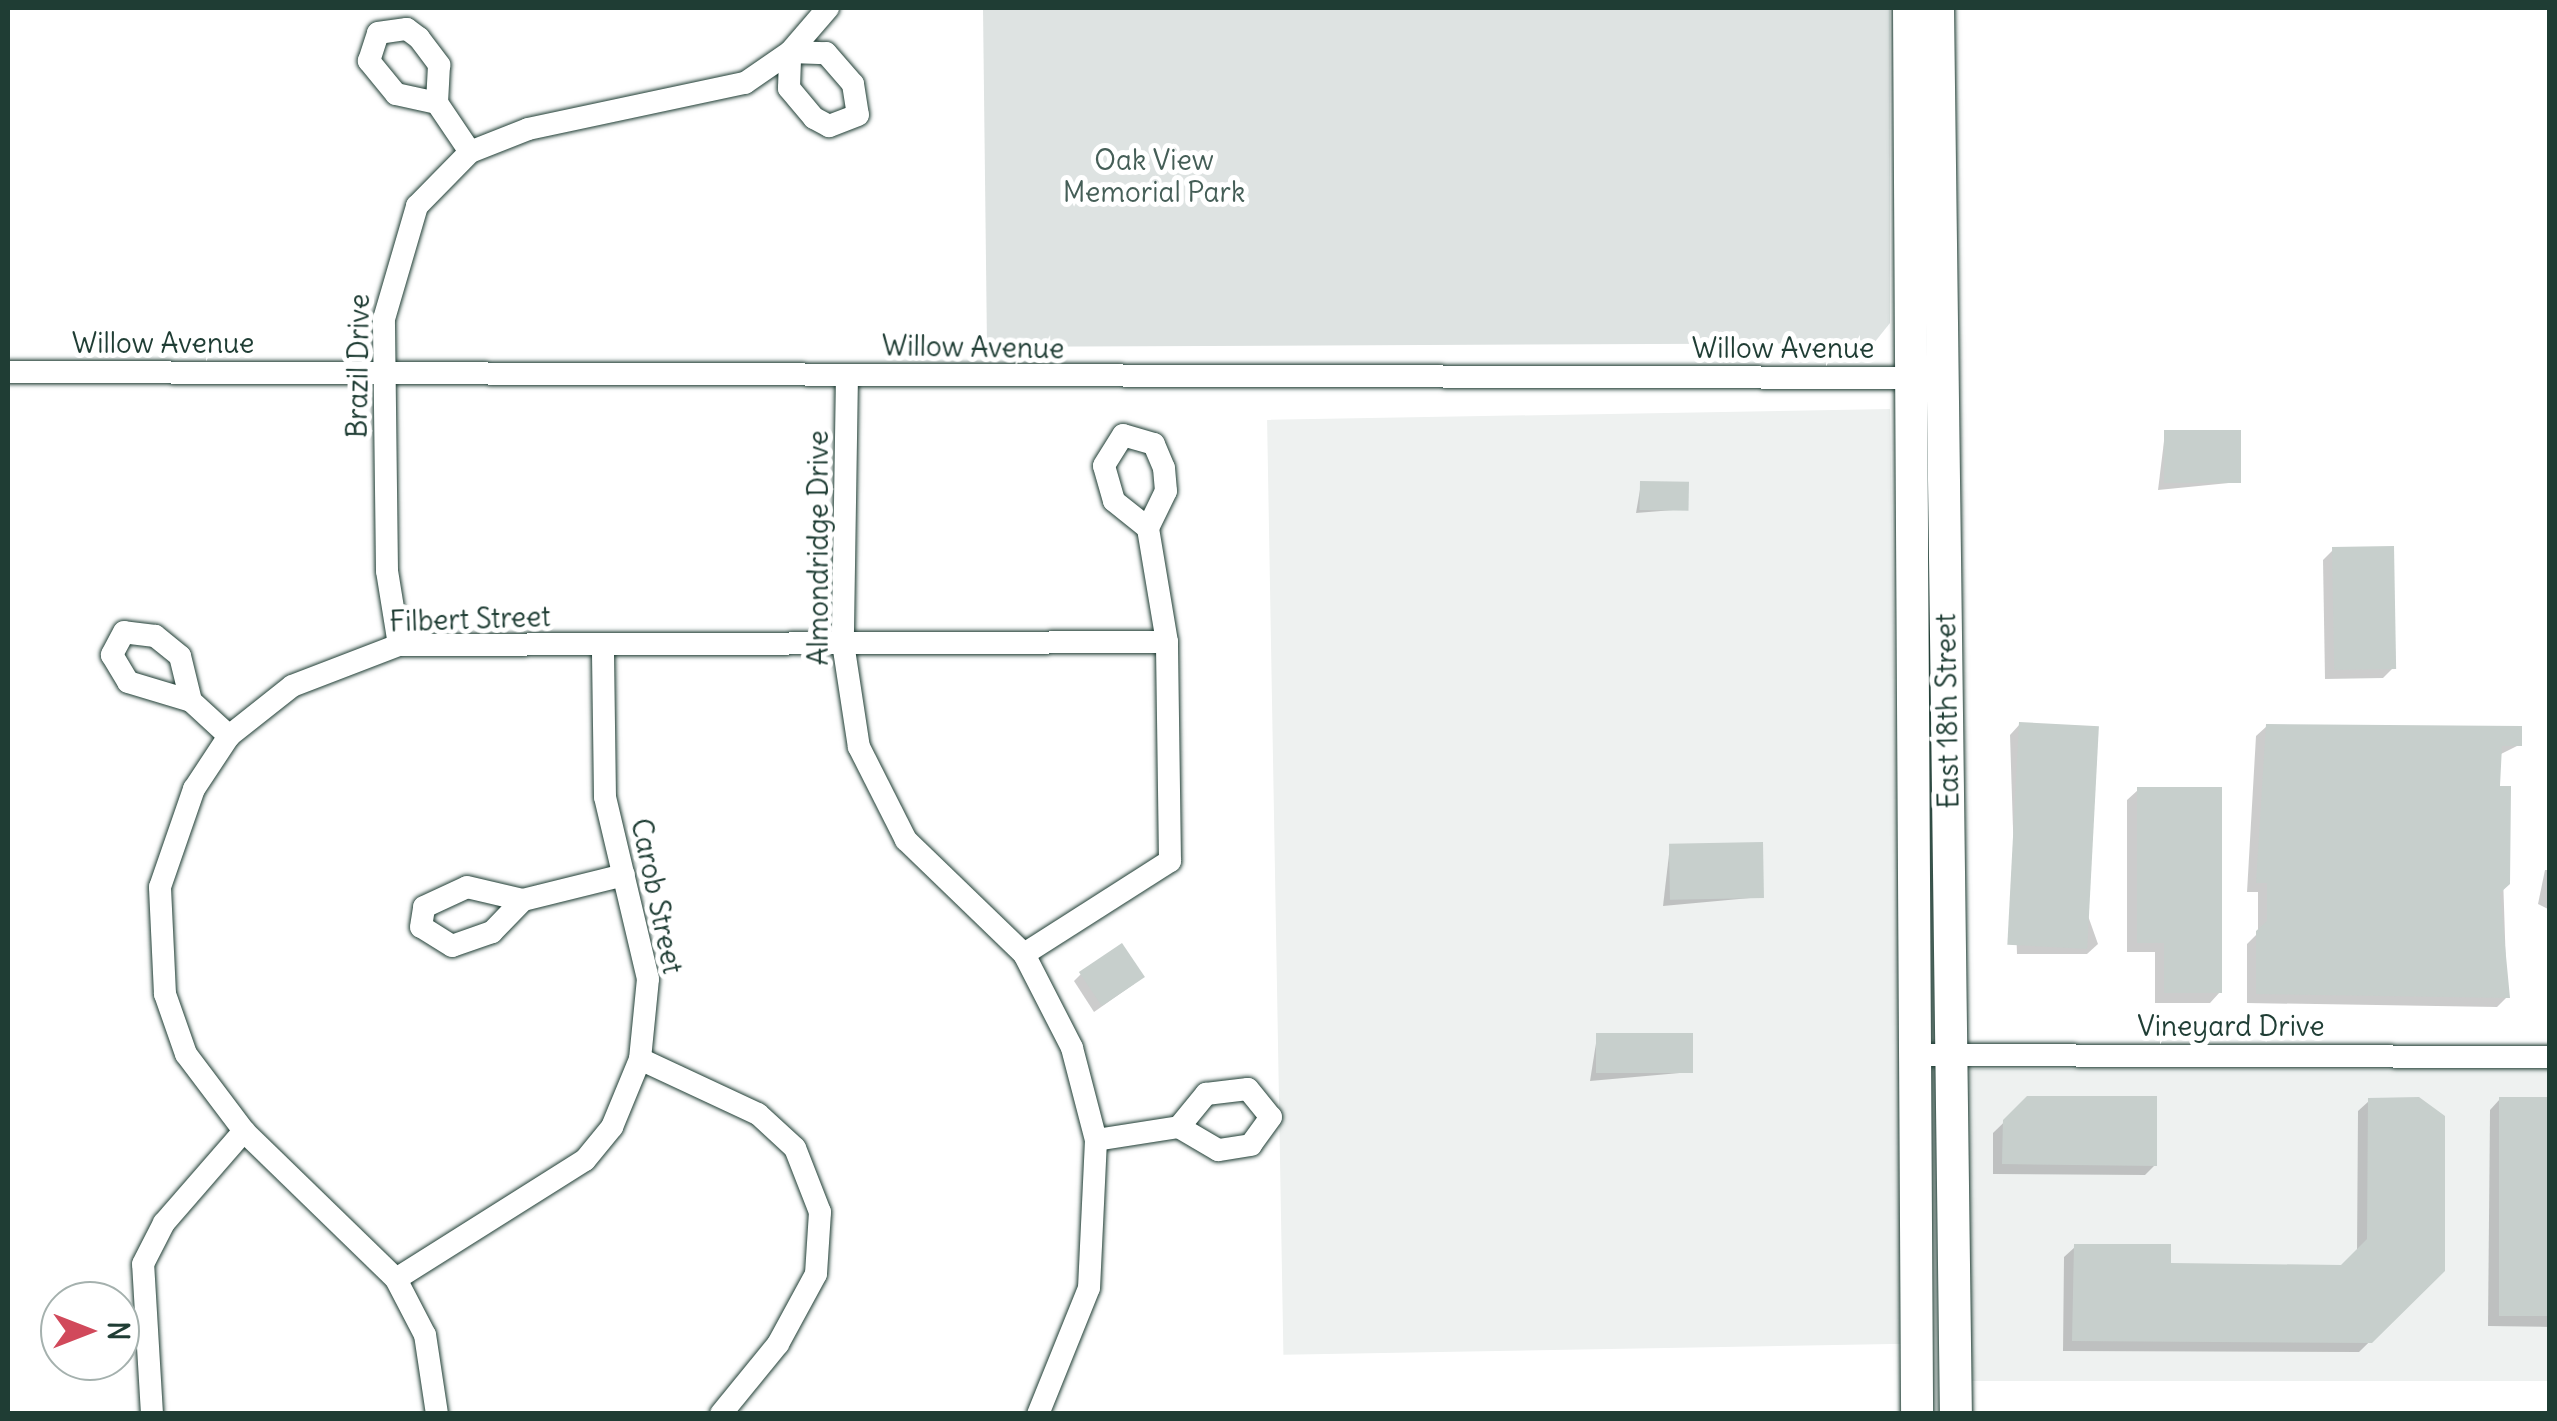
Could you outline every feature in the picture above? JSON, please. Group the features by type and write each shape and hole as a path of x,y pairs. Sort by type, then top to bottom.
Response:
{"main road":[{"name":"East 18th Street","path":"1909,8 1952,1055 1956,1414"},
{"name":"East 18th Street","path":"1917,1414 1912,1055 1923,378 1938,8"}],"street":[{"name":"Brazil Drive","path":"399,645 387,571 386,375 392,269 417,206 470,152 528,129 745,82 790,52 828,8"},
{"path":"437,103 470,152"},
{"name":"Willow Avenue","path":"8,372 1923,378"},
{"name":"Almondridge Drive","path":"848,375 843,643 859,747 906,840 1024,954 1072,1048 1096,1140 1089,1288 1038,1414"},
{"path":"1024,954 1170,861 1166,642 1148,528"},
{"name":"Filbert Street","path":"437,1414 425,1335 396,1279 244,1132 186,1054 165,994 158,934 174,835 230,736 292,686 399,645 1166,642"},
{"name":"Carob Street","path":"396,1279 585,1160 612,1127 640,1059 648,979 605,797 603,646"},
{"path":"191,701 230,736"},
{"path":"522,900 624,875"},
{"name":"Vineyard Drive","path":"1912,1055 2550,1057"},
{"path":"640,1059 758,1114 795,1148 820,1212 816,1274 778,1344 721,1414"},
{"path":"1096,1140 1179,1127"},
{"path":"152,1414 142,1264 164,1223 244,1132"}],"shaded area":[{"path":"1890,409 1906,1344 1283,1355 1267,420"},
{"path":"1960,1069 2549,1069 2549,1381 1960,1381"}],"green space":[{"name":"Oak View Memorial Park","path":"983,8 1890,8 1890,323 1874,343 987,347"}],"building":[{"path":"2164,430 2241,430 2241,483 2164,483"},
{"path":"1640,481 1689,482 1688,511 1639,510"},
{"path":"2394,546 2396,669 2334,670 2332,547"},
{"path":"2019,722 2099,726 2087,949 2007,945"},
{"path":"2266,724 2522,726 2522,746 2502,746 2500,786 2511,786 2510,884 2500,893 2510,998 2256,994 2256,931 2267,921 2267,883 2256,883"},
{"path":"2137,787 2222,787 2222,993 2164,993 2164,943 2137,943"},
{"path":"1763,842 1764,898 1670,900 1669,844"},
{"path":"1122,943 1145,977 1102,1006 1079,972"},
{"path":"1596,1033 1693,1033 1693,1073 1596,1073"},
{"path":"2027,1096 2157,1096 2157,1166 2002,1164 2003,1120"},
{"path":"2419,1097 2445,1116 2445,1271 2372,1343 2072,1341 2074,1244 2171,1244 2171,1263 2341,1265 2367,1239 2368,1098"},
{"path":"2499,1097 2550,1097 2550,1316 2499,1316"}]}
